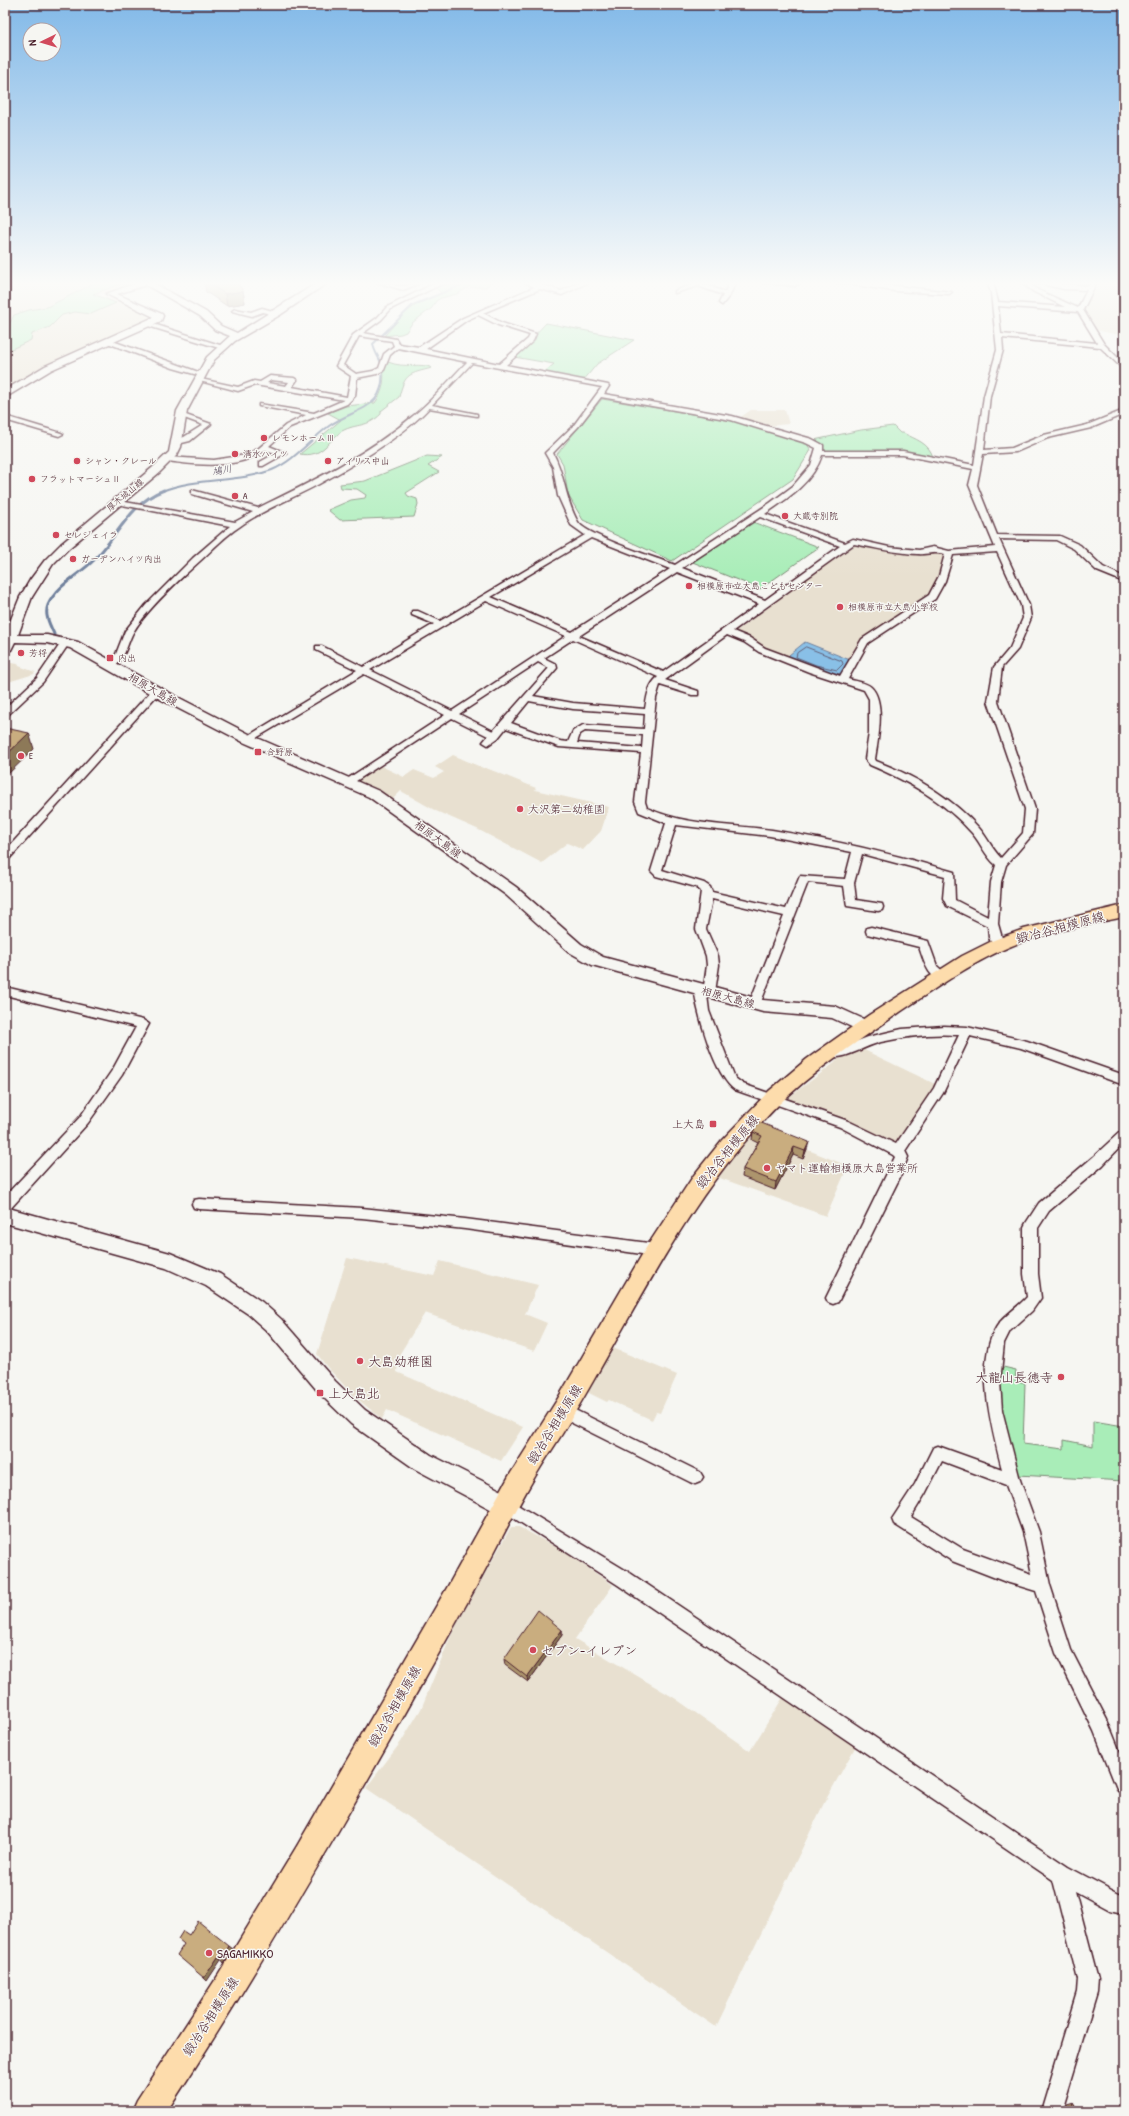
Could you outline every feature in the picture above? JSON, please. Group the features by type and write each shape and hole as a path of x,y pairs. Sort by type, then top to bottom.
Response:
{"main road":[{"name":"鍛冶谷相模原線","path":"148,2111 253,1949 420,1661 526,1469 563,1411 656,1250 720,1155 773,1099 830,1053 864,1026 942,976 998,945 1042,930 1124,911"}],"street":[{"path":"5,394 29,380"},
{"name":"厚木城山線","path":"7,642 26,597 41,572 65,546 168,459 174,451 177,443 181,415 197,380"},
{"path":"210,380 238,389 251,383 288,388 316,395 349,399"},
{"path":"168,459 193,463 226,460 249,455 264,448 288,426 334,408 349,399 353,390 354,380"},
{"path":"109,664 120,655 129,631 149,607 196,560 236,525 259,511 317,482 376,446 414,420 453,380"},
{"path":"571,380 606,386 576,426 550,453 557,467 562,496 575,525 590,535 766,604"},
{"path":"992,380 988,396 980,452 973,485 999,549 1025,605 1027,618 1014,649 998,667 993,701 1030,809 1028,834 1001,864 996,882 993,924 995,938 998,945"},
{"path":"347,783 758,514 801,483 812,468 820,453 820,447 809,441 732,418 600,395"},
{"path":"261,405 315,415"},
{"path":"427,406 476,414"},
{"path":"980,452 1012,450 1046,436 1089,427 1124,412"},
{"path":"177,443 187,439 208,424 181,415"},
{"path":"5,418 59,434"},
{"path":"263,464 282,453 264,448"},
{"path":"820,453 903,453 976,468"},
{"path":"195,492 259,511"},
{"path":"117,502 236,525"},
{"path":"758,514 847,546"},
{"path":"248,739 590,535"},
{"path":"994,537 1057,538 1078,547 1100,569 1124,580"},
{"path":"993,924 951,903 948,898 950,874 903,859 771,833 687,824 647,812 640,806 651,698 661,678 728,632 847,546 857,541 905,551 919,552 933,549 949,553 999,549"},
{"path":"843,679 865,641 932,597 940,586 945,573 949,553"},
{"path":"486,598 572,635 694,694"},
{"path":"415,613 440,624"},
{"path":"728,632 747,640 769,653 812,670 867,688 874,699 874,733 869,754 873,763 922,785 945,800 976,831 994,859 1001,864"},
{"name":"相原大島線","path":"7,642 47,639 66,642 82,648 156,691 248,739 374,794 511,891 565,939 588,955 608,964 756,1004 775,1008 812,1009 835,1012 864,1026"},
{"path":"5,713 42,677 66,642"},
{"path":"319,648 453,714 492,739 506,725 526,698 553,668 553,666 537,658"},
{"path":"5,857 156,691"},
{"path":"526,698 573,706 649,712"},
{"path":"506,725 550,742 572,746 646,750"},
{"path":"572,746 576,733 583,728 648,732"},
{"path":"672,820 656,871 660,874 700,885 706,889 707,894 701,929 712,956 713,965 704,990 703,1011 726,1072 731,1081 739,1087 844,1124 898,1150 902,1157 888,1190 862,1238 833,1298"},
{"path":"858,850 849,883 851,902 878,907"},
{"path":"756,1004 804,878 849,883"},
{"path":"707,894 790,914"},
{"path":"871,931 924,944 932,968 942,976"},
{"path":"5,991 143,1024 118,1072 84,1120 5,1205"},
{"path":"830,1053 843,1052 877,1038 916,1031 967,1031 1036,1046 1124,1080"},
{"path":"898,1150 939,1090 967,1031"},
{"path":"1124,1135 1098,1161 1044,1207 1031,1227 1030,1274 1034,1298 1027,1307 1005,1328 997,1342 993,1382 995,1410 1012,1480 1031,1532 1042,1585 1064,1653 1101,1726 1124,1785"},
{"path":"199,1204 378,1215 465,1224 656,1250"},
{"path":"5,1215 170,1261 213,1280 255,1308 274,1325 328,1388 358,1417 423,1462 506,1505 630,1583 1060,1874 1117,1903 1124,1904"},
{"path":"563,1411 695,1477"},
{"path":"1012,1480 938,1453 920,1489 900,1519 958,1555 1006,1574 1042,1585"},
{"path":"1051,2111 1087,1992 1088,1979 1060,1874"}],"shaded area":[{"path":"5,380 22,380 5,390"},
{"path":"751,410 785,410 789,424 767,426 739,418"},
{"name":"相模原市立大島小学校","path":"854,543 944,552 946,555 939,580 930,596 862,640 841,674 815,669 767,649 749,638 735,632"},
{"path":"5,662 18,664 19,666 35,672 34,674 5,683"},
{"name":"大沢第二幼稚園","path":"453,755 536,788 535,790 609,807 601,831 583,850 567,843 542,863 477,829 436,811 401,791 393,799 355,781 379,765 404,777 414,770 434,778 444,772 435,767"},
{"path":"862,1049 937,1085 899,1145 894,1145 791,1101 789,1097 832,1065 836,1060"},
{"path":"756,1129 848,1166 826,1216 717,1177"},
{"name":"大島幼稚園","path":"347,1258 434,1276 440,1261 538,1285 525,1314 547,1323 534,1351 425,1313 399,1355 397,1372 523,1427 501,1461 387,1410 382,1419 354,1396 317,1354"},
{"path":"613,1348 677,1375 660,1413 656,1412 652,1420 609,1400 607,1402 587,1392"},
{"path":"511,1527 519,1527 560,1549 613,1585 575,1639 676,1699 750,1751 785,1694 857,1744 824,1803 716,2027 366,1788 401,1742 421,1709 452,1633"}],"green space":[{"path":"384,380 405,380 399,397 381,411 381,414 376,418 342,431 323,449 316,453 308,455 300,454 341,420 328,413 346,406 375,403 383,385"},
{"path":"602,399 734,421 806,443 811,450 793,479 672,561 583,520 568,495 563,464 557,454"},
{"path":"893,426 900,433 912,437 925,445 933,457 909,452 827,452 814,440 861,430"},
{"path":"427,456 442,457 428,466 439,472 406,493 408,496 417,499 418,504 414,517 340,520 328,510 351,500 365,498 366,495 357,489 341,488 340,484 365,481"},
{"path":"750,521 819,547 760,589 690,561"},
{"path":"999,1366 1016,1370 1015,1380 1025,1383 1023,1444 1064,1449 1064,1440 1093,1446 1093,1421 1124,1426 1124,1481 1018,1475 997,1401"}],"water":[{"path":"805,642 850,660 841,674 815,669 788,658 789,655"}],"building":[{"path":"5,728 29,733 5,756"},
{"name":"ヤマト運輸相模原大島営業所","path":"759,1122 809,1142 805,1151 794,1147 776,1182 743,1169 762,1136 753,1132"},
{"name":"セブン-イレブン","path":"538,1610 562,1630 527,1677 504,1659"},
{"name":"SAGAMIKKO","path":"198,1921 229,1946 221,1959 218,1957 204,1978 177,1955 184,1944 178,1939 183,1931 189,1935"},
{"path":"1072,2102 1077,2111 1066,2111 1070,2109"}],"waterway":[{"name":"鳩川","path":"162,491 189,484 245,477 272,470 280,466 295,456 329,426 368,406 375,400 380,392 382,380"},
{"name":"鳩川","path":"54,634 48,620 47,612 48,605 52,598 63,586 94,560 133,511 152,496 162,491"}],"place":[{"name":"レモンホームⅢ","path":"264,438"},
{"name":"清水ハイツ","path":"235,454"},
{"name":"シャン・クレール","path":"77,461"},
{"name":"アイリス中山","path":"328,461"},
{"name":"フラットマーシュⅡ","path":"32,479"},
{"name":"A","path":"235,496"},
{"name":"大蔵寺別院","path":"785,516"},
{"name":"セレジェイラ","path":"56,535"},
{"name":"ガーデンハイツ内出","path":"73,559"},
{"name":"相模原市立大島こどもセンター","path":"689,586"},
{"name":"相模原市立大島小学校","path":"840,607"},
{"name":"芳将","path":"21,653"},
{"name":"内出","path":"110,658"},
{"name":"合野原","path":"258,752"},
{"name":"E","path":"21,756"},
{"name":"大沢第二幼稚園","path":"520,809"},
{"name":"上大島","path":"713,1124"},
{"name":"ヤマト運輸相模原大島営業所","path":"767,1168"},
{"name":"大島幼稚園","path":"360,1361"},
{"name":"大龍山長徳寺","path":"1061,1377"},
{"name":"上大島北","path":"320,1393"},
{"name":"セブン-イレブン","path":"533,1650"},
{"name":"SAGAMIKKO","path":"209,1953"}]}
